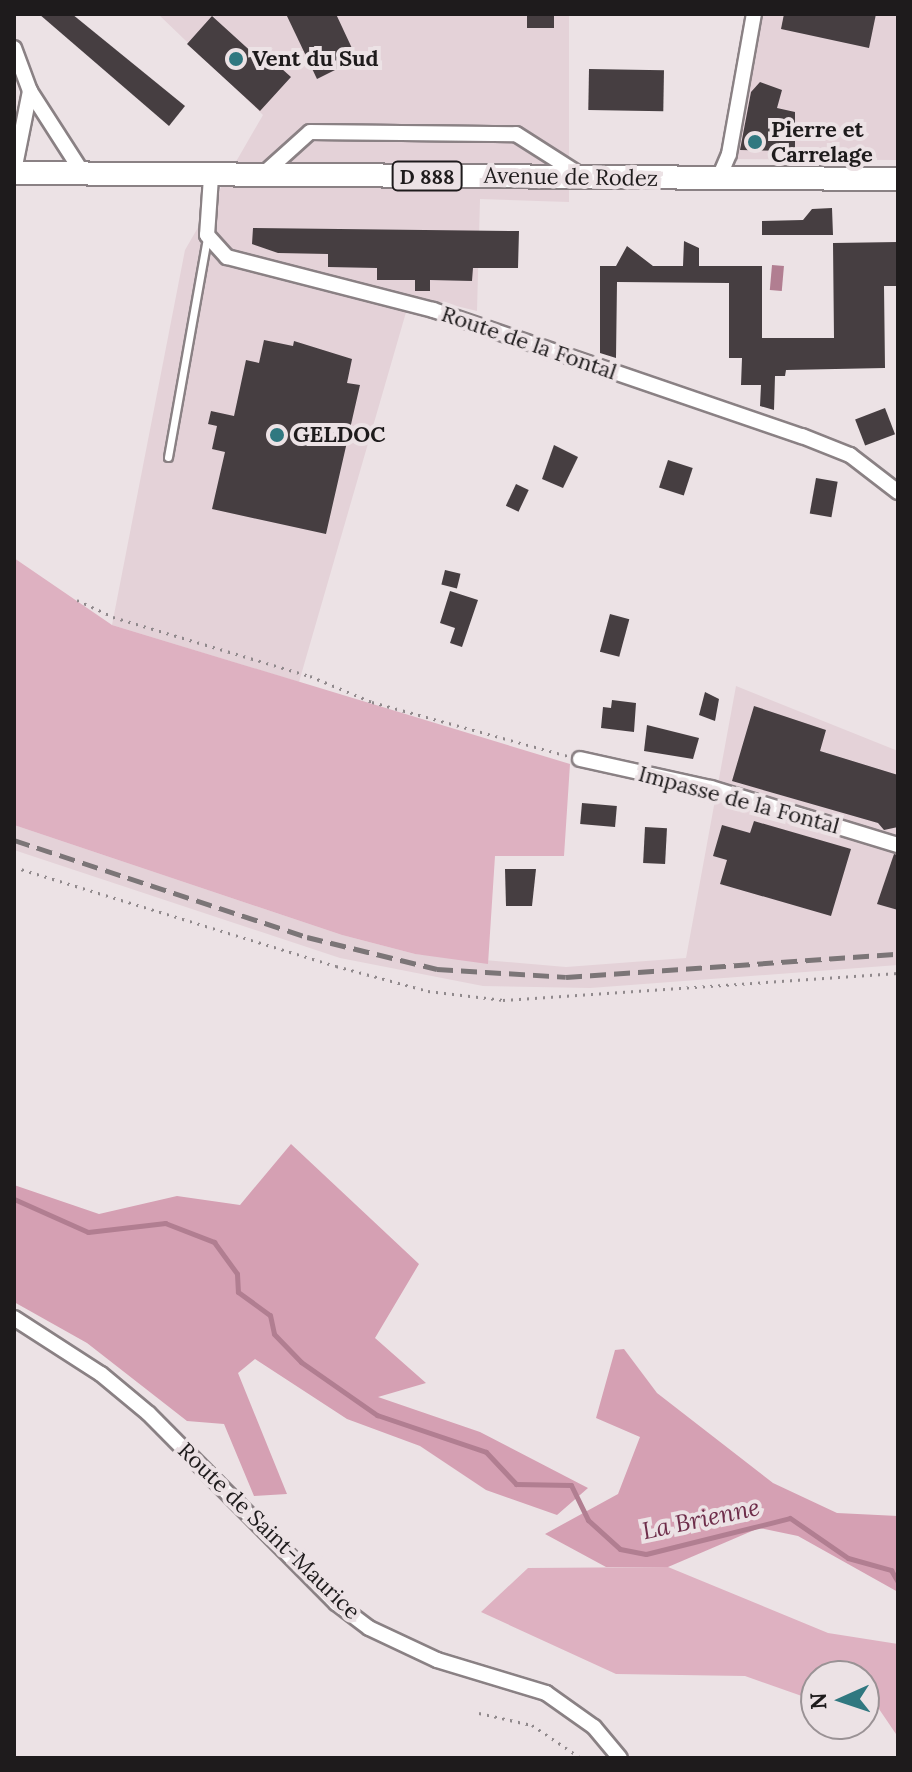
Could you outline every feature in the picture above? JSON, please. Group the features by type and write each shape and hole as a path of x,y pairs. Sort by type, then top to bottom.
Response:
{"main road":[{"name":"Avenue de Rodez","path":"14,172 211,177 582,176 898,181"}],"street":[{"path":"718,180 729,154 754,14"},
{"path":"14,48 30,91 84,175"},
{"path":"14,172 30,91"},
{"path":"260,177 310,132 516,134 582,176"},
{"path":"207,235 211,177"},
{"name":"Route de la Fontal","path":"207,235 227,257 433,310 802,436 850,455 898,492"},
{"name":"Impasse de la Fontal","path":"580,759 711,788 898,845"},
{"name":"Route de Saint-Maurice","path":"14,1318 101,1374 149,1414 336,1603 369,1628 437,1660 546,1693 594,1727 620,1758"}],"lane":[{"path":"168,457 207,235"}],"path":[{"path":"77,600 113,617 310,676 372,702 580,759"},
{"path":"14,867 336,966 428,991 473,997 589,997 898,973"},
{"path":"479,1713 532,1725 581,1758"}],"shaded area":[{"path":"158,14 569,14 569,202 480,199 477,311 411,295 299,682 112,625 185,250 263,115"},
{"path":"758,14 898,14 898,160 725,159"},
{"path":"772,265 784,266 782,291 770,290"},
{"path":"14,558 112,625 570,764 564,856 495,856 488,964 415,954 342,935 14,825"},
{"path":"736,686 898,751 898,965 590,988 483,986 340,958 14,850 14,825 342,935 415,954 566,967 686,958"},
{"path":"291,1144 419,1264 375,1338 426,1383 378,1397 480,1432 588,1488 557,1515 486,1490 420,1446 347,1419 255,1359 238,1373 287,1494 254,1496 224,1424 187,1421 87,1343 14,1302 14,1185 99,1214 177,1196 240,1205"},
{"path":"624,1349 657,1393 773,1483 837,1513 898,1516 898,1592 798,1536 759,1528 668,1567 606,1567 545,1534 618,1494 640,1437 596,1418 615,1350"},
{"path":"668,1567 828,1633 898,1644 898,1737 880,1710 880,1660 800,1660 800,1695 745,1676 616,1674 481,1612 528,1568"}],"building":[{"path":"39,14 72,14 185,106 169,126"},
{"path":"286,14 336,14 357,59 317,79"},
{"path":"527,14 554,14 554,28 527,28"},
{"path":"784,14 876,14 869,48 781,29"},
{"path":"212,16 267,66 272,60 291,77 260,111 187,44"},
{"path":"589,69 664,70 663,111 588,110"},
{"path":"760,82 782,90 777,108 795,112 795,151 740,150 751,92"},
{"path":"832,208 833,235 762,235 762,221 803,220 812,209"},
{"path":"253,228 519,231 518,268 473,268 472,281 430,280 430,291 415,291 415,280 377,280 377,268 328,267 328,254 278,253 252,244"},
{"path":"684,241 699,248 699,266 762,266 762,338 834,338 833,243 898,242 898,286 884,286 885,368 786,370 785,376 775,376 774,410 760,406 761,385 741,385 742,358 729,358 729,283 617,282 616,358 600,353 600,266 616,266 627,246 653,266 683,266"},
{"path":"264,340 293,346 294,341 352,359 347,383 360,385 326,534 212,509 225,452 212,449 217,426 208,424 211,411 234,416 246,360 259,363"},
{"path":"885,408 895,434 865,446 855,419"},
{"path":"554,445 578,457 563,488 542,479"},
{"path":"668,460 693,468 684,496 659,488"},
{"path":"816,478 838,482 831,517 810,513"},
{"path":"516,484 529,490 519,512 506,506"},
{"path":"445,570 461,574 457,588 441,585"},
{"path":"450,591 478,600 462,647 450,643 455,628 440,623"},
{"path":"610,614 629,619 619,657 600,652"},
{"path":"705,692 719,699 715,721 699,715"},
{"path":"612,700 636,703 634,732 601,728 603,707 611,708"},
{"path":"754,706 826,730 820,751 898,775 898,827 884,830 878,823 732,781"},
{"path":"647,725 699,738 693,759 644,751"},
{"path":"582,803 617,806 615,827 580,824"},
{"path":"754,821 851,849 831,916 720,884 727,860 713,856 722,825 750,833"},
{"path":"645,827 667,828 665,864 643,863"},
{"path":"894,854 898,855 898,910 877,904"},
{"path":"505,869 536,869 532,906 506,906"}],"waterway":[{"name":"La Brienne","path":"14,1199 88,1232 165,1223 214,1242 237,1274 238,1292 270,1315 274,1334 301,1362 377,1415 486,1452 516,1484 571,1485 588,1520 620,1549 646,1554 790,1518 848,1558 891,1570 898,1582"}],"railway":[{"path":"14,840 307,937 437,969 566,977 898,954"}],"place":[{"name":"Vent du Sud","path":"236,59"},
{"name":"Pierre et Carrelage","path":"755,142"},
{"name":"GELDOC","path":"277,435"}]}
